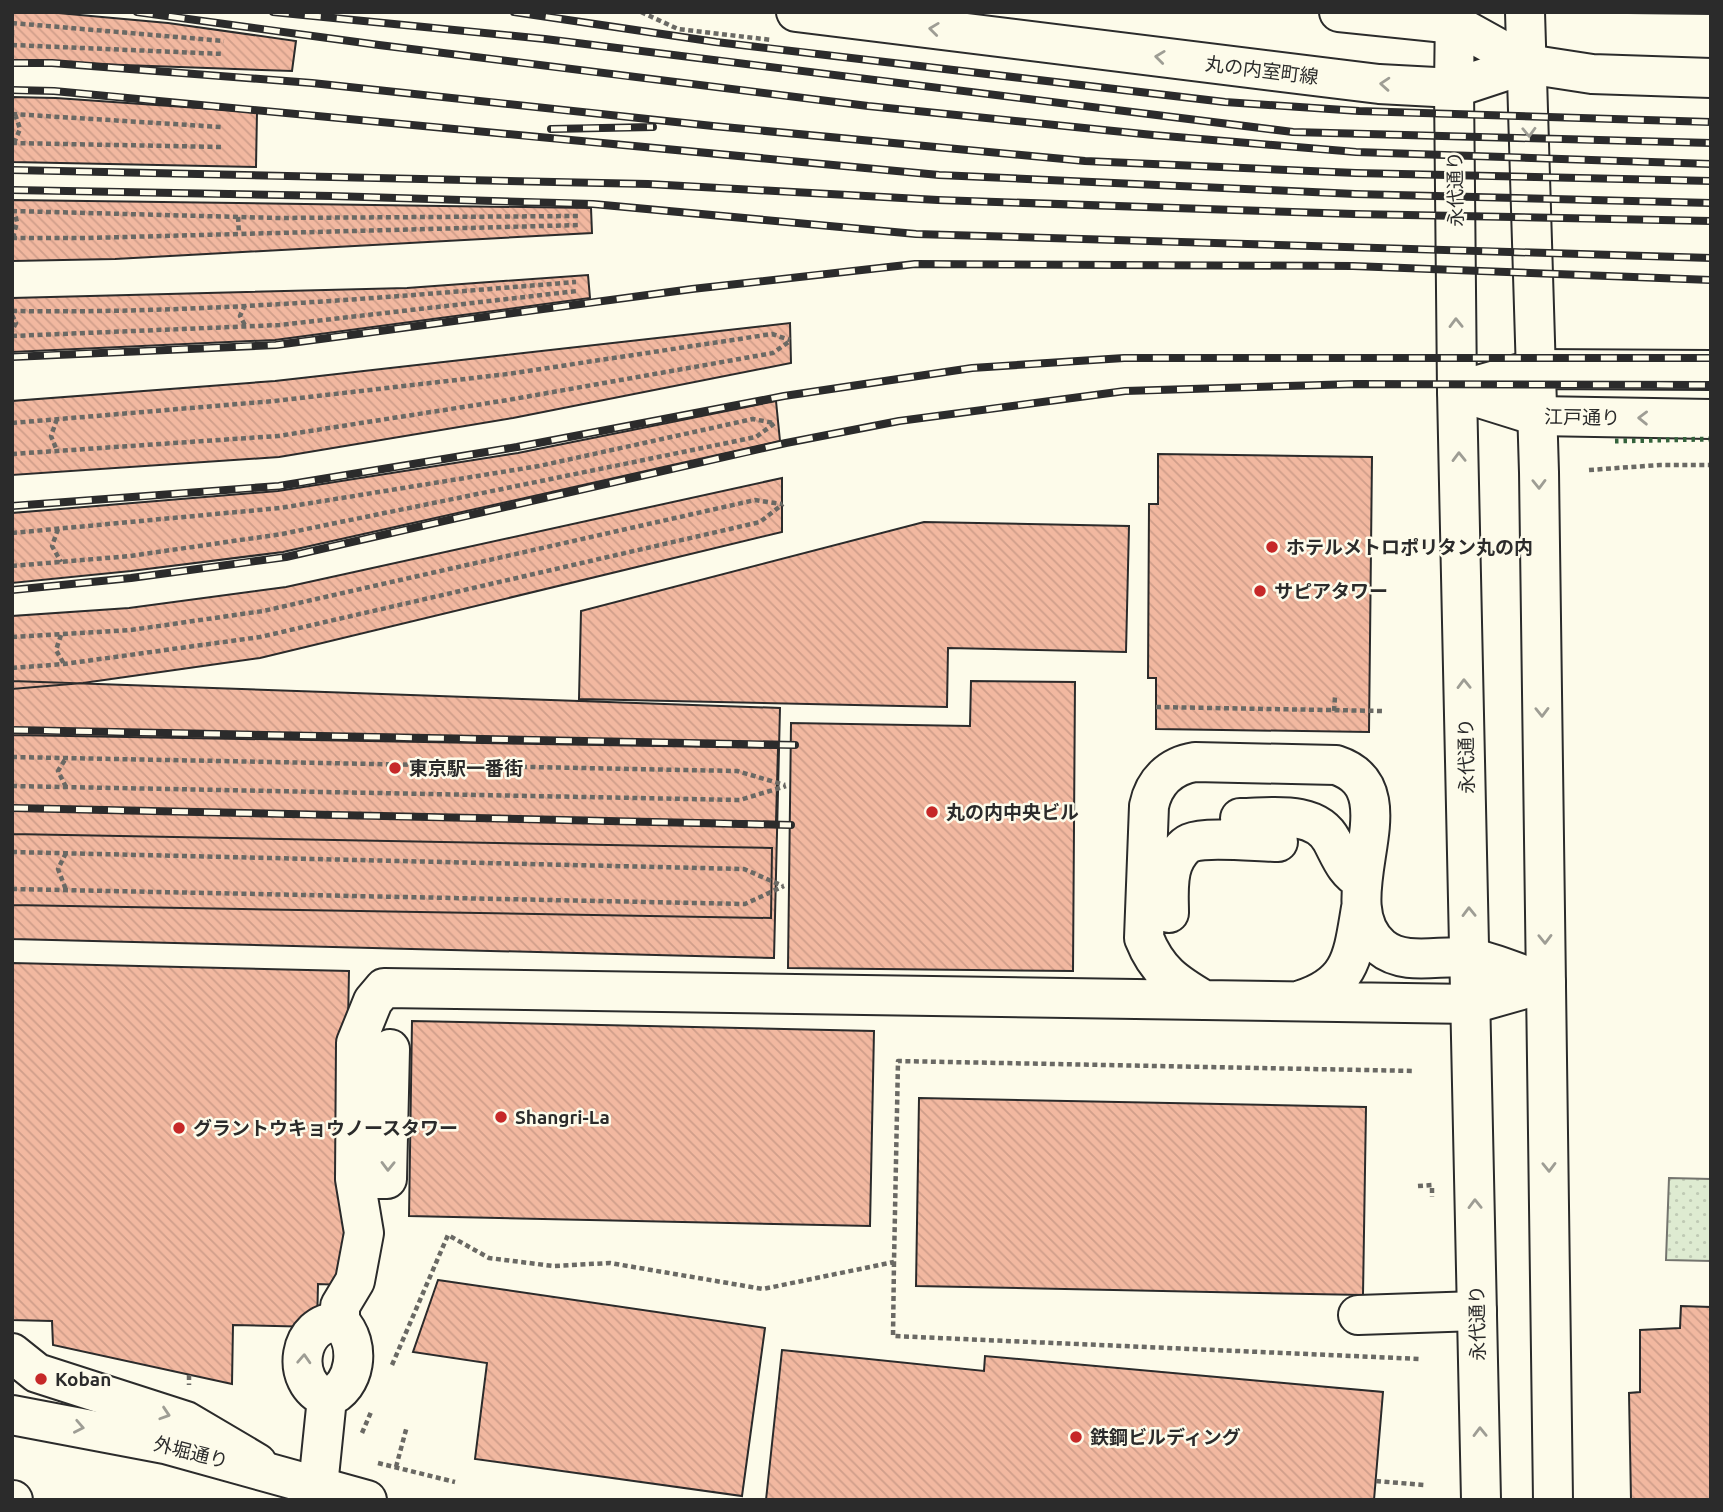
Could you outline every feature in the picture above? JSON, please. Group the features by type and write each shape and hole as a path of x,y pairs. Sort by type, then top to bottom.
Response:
{"main road":[{"name":"丸の内室町線","path":"796,12 1379,84 1454,88 1527,64"},
{"path":"1339,12 1455,18 1527,64 1592,74 1711,78"},
{"path":"1525,12 1537,416 1553,1500"},
{"name":"永代通り","path":"1455,18 1457,391 1481,1500"},
{"path":"1457,391 1535,369 1711,370"},
{"name":"江戸通り","path":"1457,391 1537,416 1711,419"},
{"path":"1204,1000 1169,978 1151,957 1144,939 1149,806 1157,785 1173,769 1195,762 1336,765 1361,782 1371,804 1353,957 1343,975 1317,995 1298,1001"},
{"path":"1192,817 1298,819 1315,823 1328,834 1343,865 1362,894 1370,935 1381,947 1408,958 1470,958 1546,983"},
{"path":"1169,978 1170,882 1172,864 1183,849 1190,843 1204,840 1278,842"},
{"path":"334,1323 340,1306 355,1281 364,1233 355,1179 383,1047 373,1001 384,988 1472,1004 1546,983"},
{"path":"329,1284 334,1323"},
{"path":"1359,1314 1477,1311"},
{"path":"318,1486 327,1398 337,1395 343,1389 352,1369 351,1344 346,1328 334,1323"},
{"path":"12,1353 37,1373 186,1421 275,1474"},
{"name":"外堀通り","path":"12,1415 165,1444 367,1500"}],"path":[{"path":"12,23 224,41"},
{"path":"12,30 12,37"},
{"path":"12,45 224,54"},
{"path":"221,127 14,114 20,129 13,143 221,147"},
{"path":"579,216 238,217 13,211 17,222 13,238 580,225"},
{"path":"238,217 239,234"},
{"path":"576,282 408,296 245,305 12,313 16,323 12,334 280,325 577,291"},
{"path":"245,305 240,316 246,327"},
{"path":"12,422 274,401 508,374 772,334 790,341 773,353 508,400 278,436 12,454"},
{"path":"57,419 51,436 57,451"},
{"path":"12,533 279,508 538,466 754,419 775,423 756,436 282,534 130,556 12,566"},
{"path":"1589,470 1711,465"},
{"path":"12,637 131,630 263,611 755,500 783,504 760,522 260,637 64,664 12,668"},
{"path":"58,529 52,546 61,562"},
{"path":"61,635 56,650 64,664"},
{"path":"1334,711 1335,697"},
{"path":"1156,708 1384,711"},
{"path":"12,757 737,771 786,786 740,800 12,786"},
{"path":"66,758 58,771 66,787"},
{"path":"12,852 744,869 784,886 746,904 12,889"},
{"path":"66,853 58,869 66,890"},
{"path":"1415,1070 898,1061 893,1336 1421,1359"},
{"path":"1418,1185 1432,1185 1432,1197"},
{"path":"390,1370 448,1235 489,1258 553,1266 610,1263 763,1289 894,1262"},
{"path":"358,1444 374,1407"},
{"path":"397,1467 407,1426"},
{"path":"1376,1481 1424,1485"}],"green space":[{"path":"1669,1178 1711,1179 1711,1261 1666,1260"}],"building":[{"path":"12,12 47,12 168,23 296,41 292,71 12,61"},
{"path":"1711,12 1711,14 1628,13"},
{"path":"12,97 257,112 256,167 12,162"},
{"path":"12,200 591,208 592,233 115,259 12,261"},
{"path":"588,275 590,298 275,340 12,352 12,298 407,288"},
{"path":"790,323 791,363 513,418 279,457 12,475 12,401 275,381"},
{"path":"776,401 780,441 283,552 12,583 12,513 278,491 518,453"},
{"name":"サピアタワー","path":"1158,454 1372,457 1369,732 1156,729 1156,678 1148,678 1149,504 1158,504"},
{"path":"782,478 782,532 260,658 83,683 12,689 12,616 129,608 286,587"},
{"path":"924,522 1129,526 1126,652 948,648 947,707 579,699 581,611"},
{"name":"東京駅一番街","path":"12,681 780,708 774,958 12,939"},
{"name":"丸の内中央ビル","path":"971,681 1075,682 1073,971 788,968 791,723 970,726"},
{"path":"12,735 778,748 776,822 12,808"},
{"path":"12,834 772,848 771,918 12,905"},
{"name":"グラントウキョウノースタワー","path":"12,963 349,971 343,1285 318,1284 317,1327 233,1325 232,1384 53,1345 52,1321 12,1320"},
{"path":"412,1021 874,1031 870,1226 409,1216"},
{"path":"919,1098 1366,1107 1363,1295 916,1286"},
{"path":"438,1280 765,1328 742,1496 475,1459 487,1363 413,1352"},
{"path":"1681,1306 1711,1307 1711,1500 1631,1500 1629,1393 1640,1392 1640,1330 1680,1328"},
{"name":"鉄鋼ビルディング","path":"782,1350 984,1371 985,1356 1383,1392 1374,1500 766,1500"}],"railway":[{"path":"137,12 868,106 1153,135 1356,152 1711,164"},
{"path":"273,12 545,39 1293,132 1711,143"},
{"path":"514,12 716,42 1225,102 1359,111 1711,122"},
{"path":"12,63 52,63 312,83 713,126 1085,161 1356,173 1711,181"},
{"path":"12,90 54,91 939,175 1355,194 1711,203"},
{"path":"551,129 653,127"},
{"path":"12,170 648,184 938,200 1354,214 1711,221"},
{"path":"12,190 593,204 916,234 1711,258"},
{"path":"12,357 276,345 692,289 915,264 1353,266 1711,280"},
{"path":"12,506 279,486 517,447 784,396 972,368 1124,358 1711,358"},
{"path":"12,590 131,578 286,557 786,443 899,421 1125,391 1355,384 1711,385"},
{"path":"12,730 795,745"},
{"path":"12,808 791,825"}],"hedge":[{"path":"1615,441 1711,439"}],"place":[{"name":"ホテルメトロポリタン丸の内","path":"1272,547"},
{"name":"サピアタワー","path":"1260,591"},
{"name":"東京駅一番街","path":"395,768"},
{"name":"丸の内中央ビル","path":"932,812"},
{"name":"Shangri-La","path":"501,1117"},
{"name":"グラントウキョウノースタワー","path":"179,1128"},
{"name":"Koban","path":"41,1379"},
{"name":"鉄鋼ビルディング","path":"1076,1437"}]}
